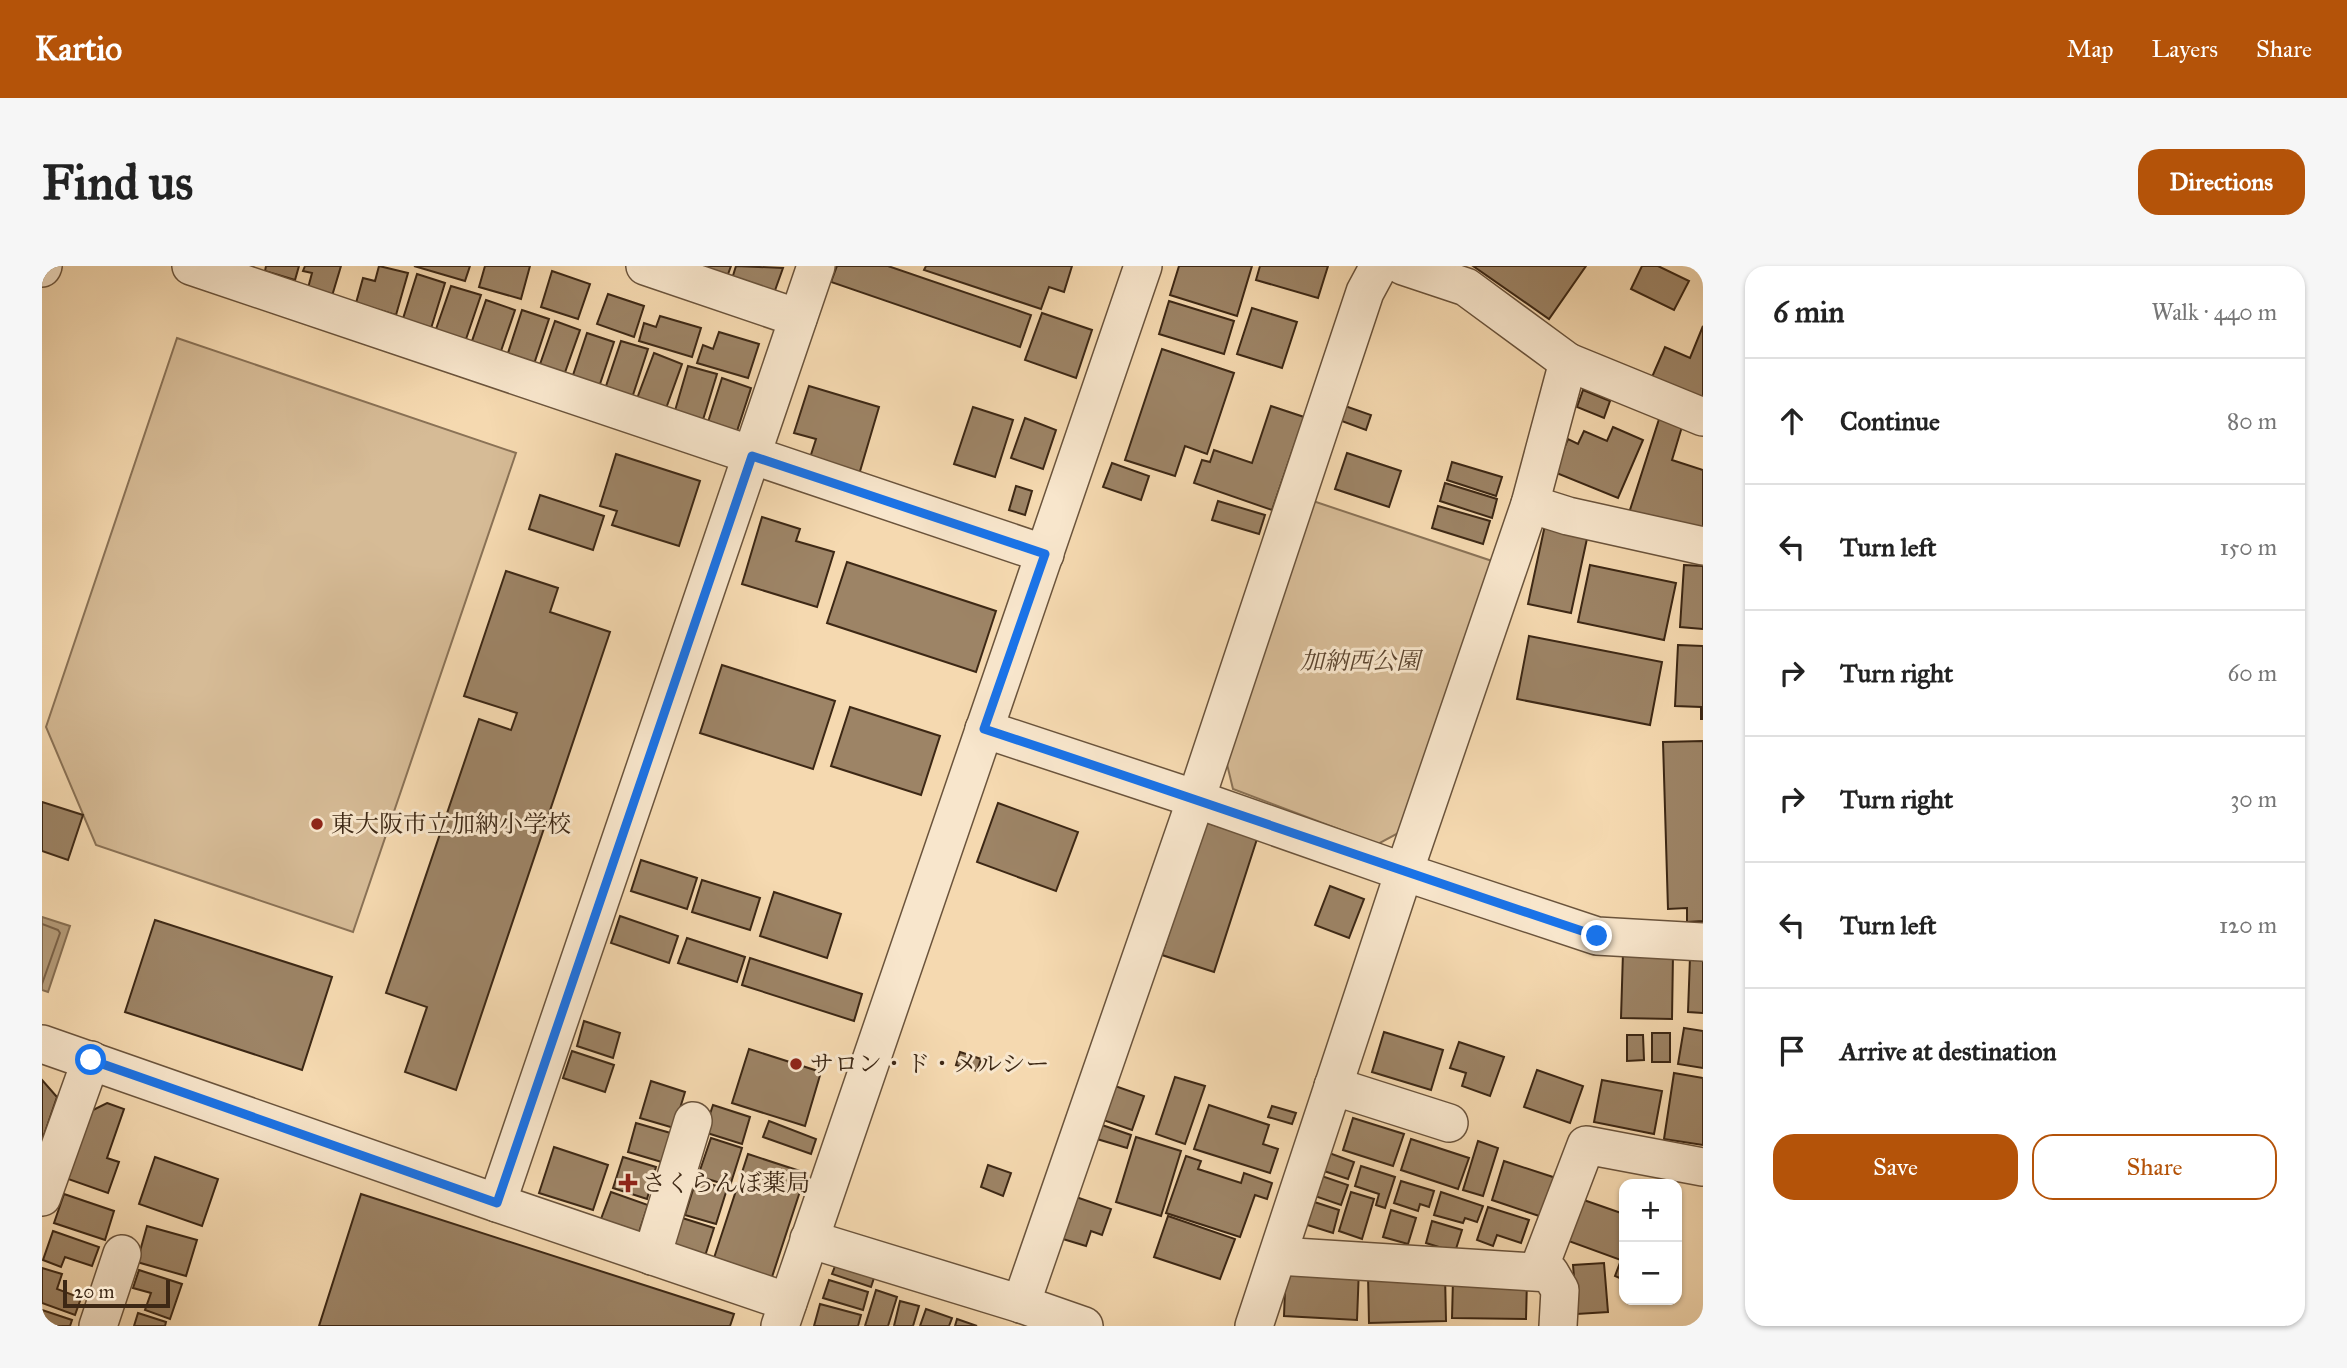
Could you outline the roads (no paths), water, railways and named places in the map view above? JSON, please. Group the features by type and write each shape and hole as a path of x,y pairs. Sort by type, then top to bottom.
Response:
{"street":[{"path":"191,266 1045,554"},
{"path":"497,1203 816,266"},
{"path":"42,1044 652,1256 784,1314 1143,266"},
{"path":"1021,1304 1196,799 1365,292 1379,266"},
{"path":"1403,266 1466,287 1567,362 1703,417"},
{"path":"656,268 798,318"},
{"path":"1254,1326 1404,872 1530,504 1567,362"},
{"path":"1530,504 1568,516 1703,546"},
{"path":"984,729 1597,936 1703,942"},
{"path":"42,1198 91,1060"},
{"path":"1333,1086 1449,1123"},
{"path":"652,1256 692,1121"},
{"path":"1538,1271 1586,1145 1703,1167"},
{"path":"809,1239 1084,1326"},
{"path":"98,1326 122,1254"},
{"path":"1278,1256 1550,1273 1560,1290 1558,1326"}],"water":[{"path":"42,917 70,926 48,992 42,990"}],"place":[{"name":"東大阪市立加納小学校","path":"317,824"},
{"name":"サロン・ド・メルシー","path":"796,1064"},
{"name":"さくらんぼ薬局","path":"628,1183"}],"park label":[{"name":"加納西公園","path":"1360,661"}]}
